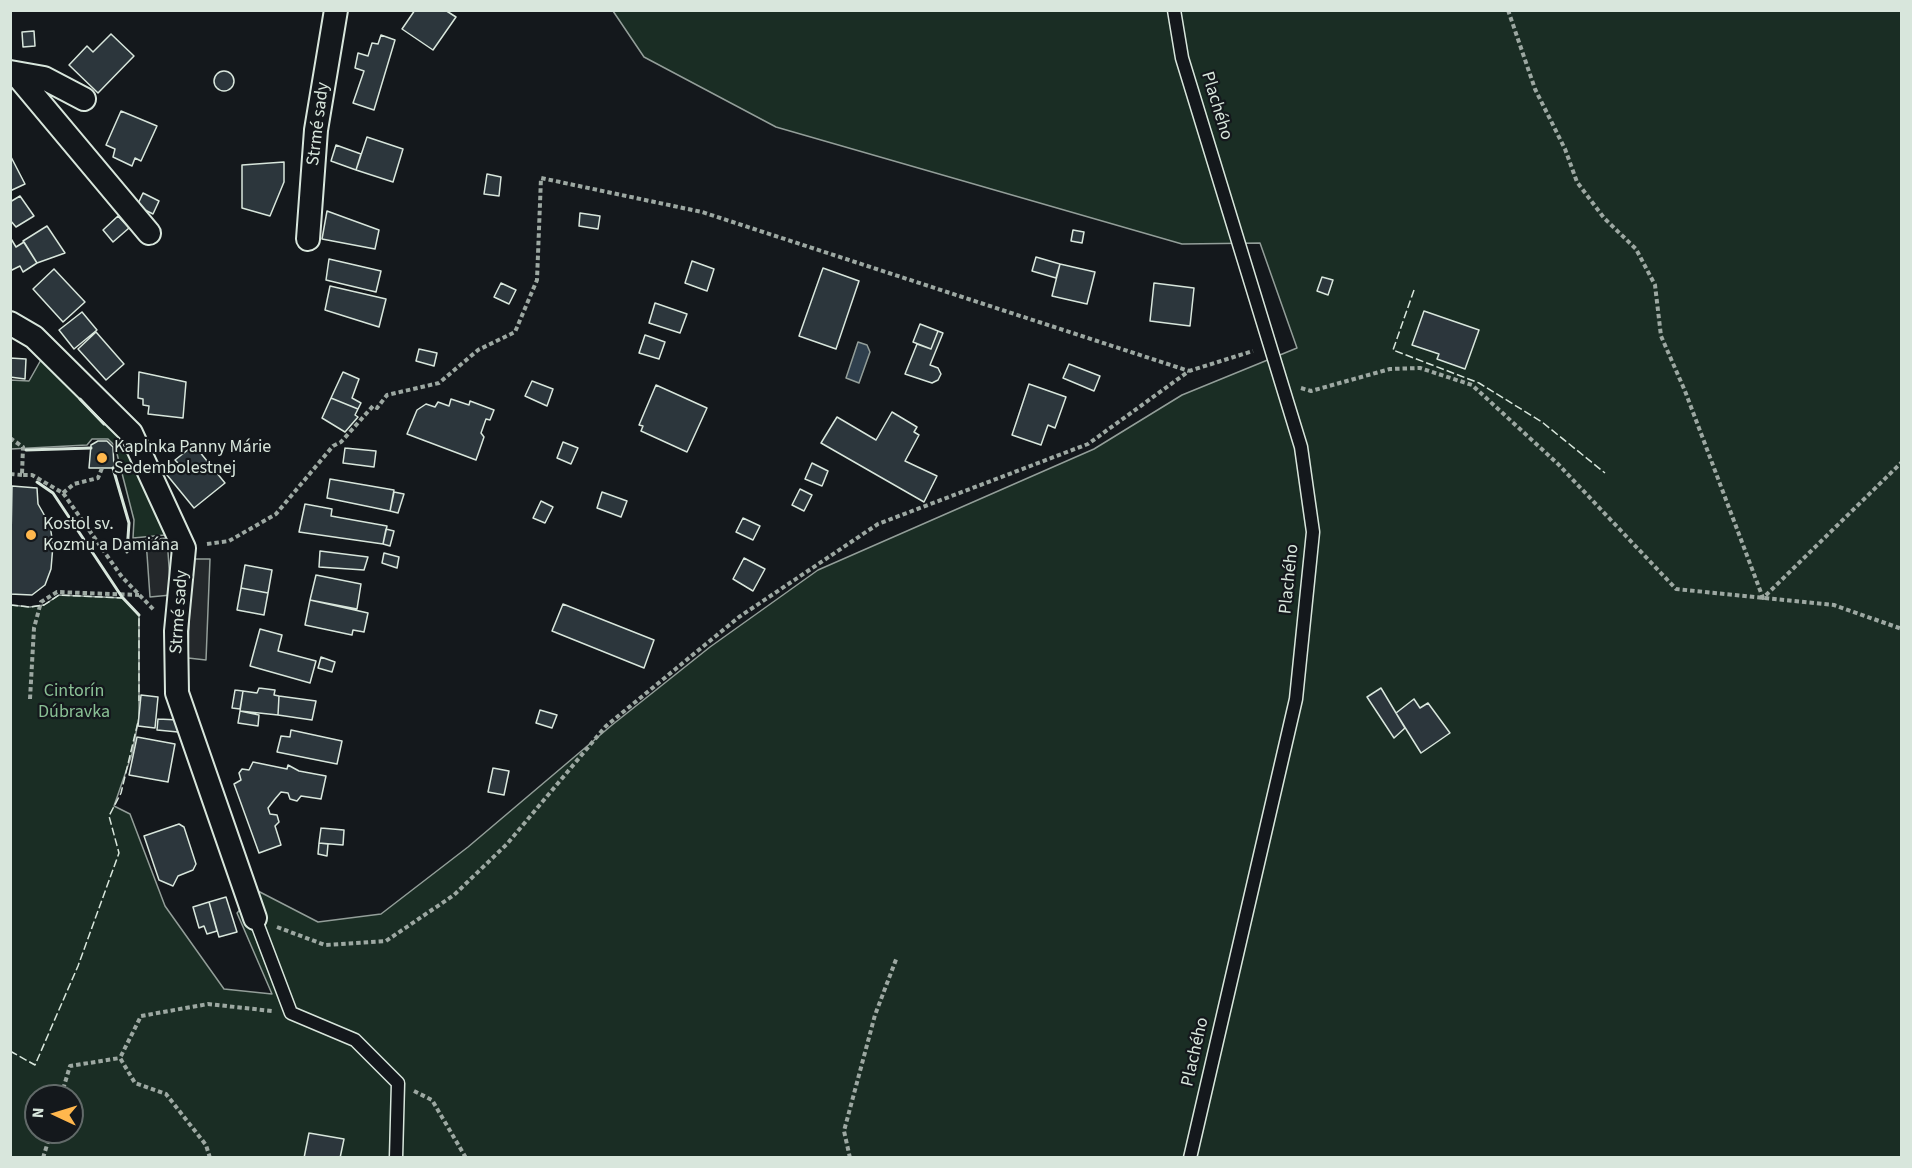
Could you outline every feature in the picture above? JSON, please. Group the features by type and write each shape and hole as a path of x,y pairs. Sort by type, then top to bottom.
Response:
{"street":[{"name":"Strmé sady","path":"308,239 316,130 336,10"},
{"path":"13,72 44,78 84,99"},
{"path":"13,72 149,233"},
{"name":"Strmé sady","path":"10,323 33,337 131,433 184,548 176,631 177,693 255,918"}],"lane":[{"name":"Plachého","path":"1174,10 1182,58 1301,447 1313,532 1296,699 1190,1158"},
{"path":"255,918 291,1013 355,1040 398,1083 396,1158"}],"path":[{"path":"1508,10 1535,89 1565,149 1577,182 1604,218 1636,249 1655,285 1661,336 1685,391 1763,598"},
{"path":"184,548 229,540 276,514 333,446 341,442 373,406 377,408 387,395 439,382 478,350 515,332 537,280 541,178 702,212 1189,371"},
{"path":"255,918 325,945 386,941 454,895 507,844 606,726 739,617 878,524 1088,444 1189,371 1271,346"},
{"path":"1299,387 1311,391 1390,369 1420,368 1472,385 1558,464 1676,589 1834,605 1902,629"},
{"path":"10,438 23,447 22,475"},
{"path":"1763,598 1902,462"},
{"path":"63,493 74,484 98,478 102,468"},
{"path":"10,474 32,475 63,493 122,577 176,631"},
{"path":"30,699 34,628 41,602 57,592 140,595"},
{"path":"850,1158 844,1131 875,1015 897,957"},
{"path":"120,1058 141,1016 208,1004 291,1013"},
{"path":"65,1084 70,1066 120,1058"},
{"path":"120,1058 135,1083 166,1094 206,1144 210,1158"},
{"path":"398,1083 432,1100 466,1158"}],"green space":[{"name":"Cintorín Dúbravka","path":"613,11 1901,11 1901,1157 11,1157 11,605 30,607 44,605 59,595 123,598 139,615 139,717 132,754 114,806 130,814 165,906 224,989 272,994 237,913 258,891 318,922 381,914 468,847 612,725 710,647 818,570 1094,449 1182,395 1297,348 1260,243 1182,244 776,127 644,57"},
{"path":"42,358 104,424 125,434 165,535 133,538 134,520 115,446 108,439 92,439 87,445 11,449 10,380 29,381"}],"shaded area":[{"path":"167,538 171,595 150,597 146,540"},
{"path":"191,559 210,559 206,660 188,658"}],"water":[{"path":"858,342 867,345 870,352 859,383 846,378"}],"building":[{"path":"415,10 445,10 456,17 433,50 402,29"},
{"path":"34,31 35,46 23,47 22,32"},
{"path":"111,34 134,56 98,93 69,65 87,46 93,52"},
{"path":"381,35 395,40 374,110 353,103 364,71 355,68 358,53 368,56 372,43 378,44"},
{"path":"224,71 231,74 234,81 231,88 224,91 217,88 214,81 217,74"},
{"path":"121,111 157,126 141,161 135,158 132,166 113,157 115,149 106,145"},
{"path":"367,137 403,149 393,182 356,170"},
{"path":"336,145 361,154 356,170 331,161"},
{"path":"10,155 25,184 10,191"},
{"path":"284,162 284,182 270,216 242,208 242,165"},
{"path":"487,174 501,177 499,196 484,194"},
{"path":"143,193 159,201 153,214 137,206"},
{"path":"20,196 34,216 16,227 10,220 10,202"},
{"path":"327,211 379,230 375,249 322,239"},
{"path":"580,213 600,216 598,229 579,226"},
{"path":"118,216 129,228 113,242 103,230"},
{"path":"47,226 65,253 37,263 23,241"},
{"path":"1073,230 1084,232 1082,243 1071,241"},
{"path":"10,237 16,247 24,242 37,263 23,272 20,266 10,271"},
{"path":"1036,257 1060,264 1056,278 1032,271"},
{"path":"329,259 381,271 376,292 326,280"},
{"path":"692,261 714,269 707,291 685,283"},
{"path":"1060,264 1095,272 1087,304 1052,296"},
{"path":"823,268 859,281 836,349 799,336"},
{"path":"54,269 85,302 63,322 33,289"},
{"path":"1322,277 1333,280 1328,295 1317,291"},
{"path":"501,283 516,290 509,304 494,297"},
{"path":"1154,283 1194,288 1190,326 1150,321"},
{"path":"330,286 386,299 379,327 325,310"},
{"path":"655,303 687,314 680,333 649,323"},
{"path":"1424,311 1479,330 1465,369 1437,359 1439,354 1412,345"},
{"path":"82,312 97,330 74,349 59,330"},
{"path":"920,324 938,331 931,349 913,342"},
{"path":"938,331 943,333 930,365 938,368 941,374 938,380 932,383 905,374 917,344 931,349"},
{"path":"96,332 124,364 106,380 78,349"},
{"path":"645,335 665,342 659,359 639,353"},
{"path":"419,349 437,353 434,366 416,361"},
{"path":"10,358 26,359 25,379 10,377"},
{"path":"1069,364 1100,376 1094,391 1063,378"},
{"path":"139,372 186,382 183,418 148,414 149,406 143,405 143,399 138,398"},
{"path":"343,372 359,379 352,398 361,403 358,409 331,398"},
{"path":"532,381 553,389 547,406 525,396"},
{"path":"1029,384 1066,397 1055,428 1048,425 1041,445 1012,435"},
{"path":"656,385 707,408 687,452 641,431 643,426 639,425"},
{"path":"331,398 358,409 355,415 358,417 345,432 322,418"},
{"path":"451,399 469,405 470,401 494,410 490,420 486,419 481,433 484,437 476,460 407,434 417,410 426,404 435,407 438,402 449,406"},
{"path":"892,412 917,427 914,432 919,435 905,461 937,476 924,502 821,443 837,417 876,440"},
{"name":"Kaplnka Panny Márie Sedembolestnej","path":"98,441 107,441 113,447 114,468 89,468 91,445"},
{"path":"563,442 578,448 571,464 557,458"},
{"path":"194,445 225,483 194,508 167,475 180,465 175,460"},
{"path":"345,448 376,451 374,467 343,463"},
{"path":"812,463 828,471 822,486 805,479"},
{"path":"330,479 394,490 390,511 327,498"},
{"name":"Kostol sv. Kozmu a Damiána","path":"12,486 37,488 38,504 50,525 53,545 51,569 45,585 32,595 10,594"},
{"path":"800,489 812,495 804,511 792,505"},
{"path":"394,492 404,494 398,513 390,511"},
{"path":"602,492 627,501 621,517 597,508"},
{"path":"541,501 553,507 545,523 533,518"},
{"path":"305,504 332,509 331,516 387,526 383,544 299,532"},
{"path":"743,518 760,526 753,540 736,532"},
{"path":"386,529 394,531 390,546 383,544"},
{"path":"320,551 368,557 364,570 319,567"},
{"path":"384,553 399,557 397,568 382,563"},
{"path":"744,558 765,569 753,591 733,579"},
{"path":"245,565 272,570 268,593 241,588"},
{"path":"316,575 361,584 357,609 310,600"},
{"path":"241,588 268,593 264,615 237,610"},
{"path":"310,600 368,613 364,632 353,630 352,635 305,625"},
{"path":"563,604 654,640 644,668 552,631"},
{"path":"260,629 282,635 278,651 316,661 310,683 250,666"},
{"path":"321,657 335,662 332,672 318,668"},
{"path":"259,688 275,690 274,695 279,696 278,715 240,711 243,691 257,693"},
{"path":"1381,688 1405,728 1394,738 1367,697"},
{"path":"235,690 243,691 240,709 232,708"},
{"path":"141,695 158,697 155,728 138,726"},
{"path":"279,696 316,701 312,720 278,715"},
{"path":"1414,699 1420,708 1428,703 1450,733 1421,753 1396,713"},
{"path":"540,710 557,715 552,728 536,723"},
{"path":"240,711 259,715 258,726 238,723"},
{"path":"158,719 179,720 178,732 157,730"},
{"path":"291,730 342,741 337,764 277,752 281,736 290,737"},
{"path":"137,737 175,744 168,782 129,775"},
{"path":"253,762 287,769 288,765 299,771 326,776 321,799 301,796 297,801 290,799 288,793 281,792 268,808 270,814 277,815 279,822 275,826 281,845 259,853 234,784 241,780 239,773 242,769 249,770"},
{"path":"493,768 509,771 504,795 488,792"},
{"path":"179,824 184,827 196,864 193,870 178,876 173,886 159,880 144,836"},
{"path":"321,828 344,830 343,845 319,843"},
{"path":"319,843 328,844 327,856 318,854"},
{"path":"226,897 237,932 219,937 209,902"},
{"path":"209,902 217,931 207,934 204,926 199,928 193,907"},
{"path":"309,1133 344,1139 340,1158 304,1158"}],"fence":[{"path":"1414,290 1393,350 1479,383 1542,422 1605,473"},
{"path":"10,605 30,607 44,605 59,595 123,598 139,615 139,701"},
{"path":"10,1051 35,1065 78,966 119,853 109,816 121,793 138,722"}],"wall":[{"path":"80,399 104,424"},
{"path":"26,450 91,448"},
{"path":"113,468 129,523 127,552"},
{"path":"37,482 53,493 122,597 139,615"}],"place":[{"name":"Kaplnka Panny Márie Sedembolestnej","path":"102,458"},
{"name":"Kostol sv. Kozmu a Damiána","path":"31,535"}]}
